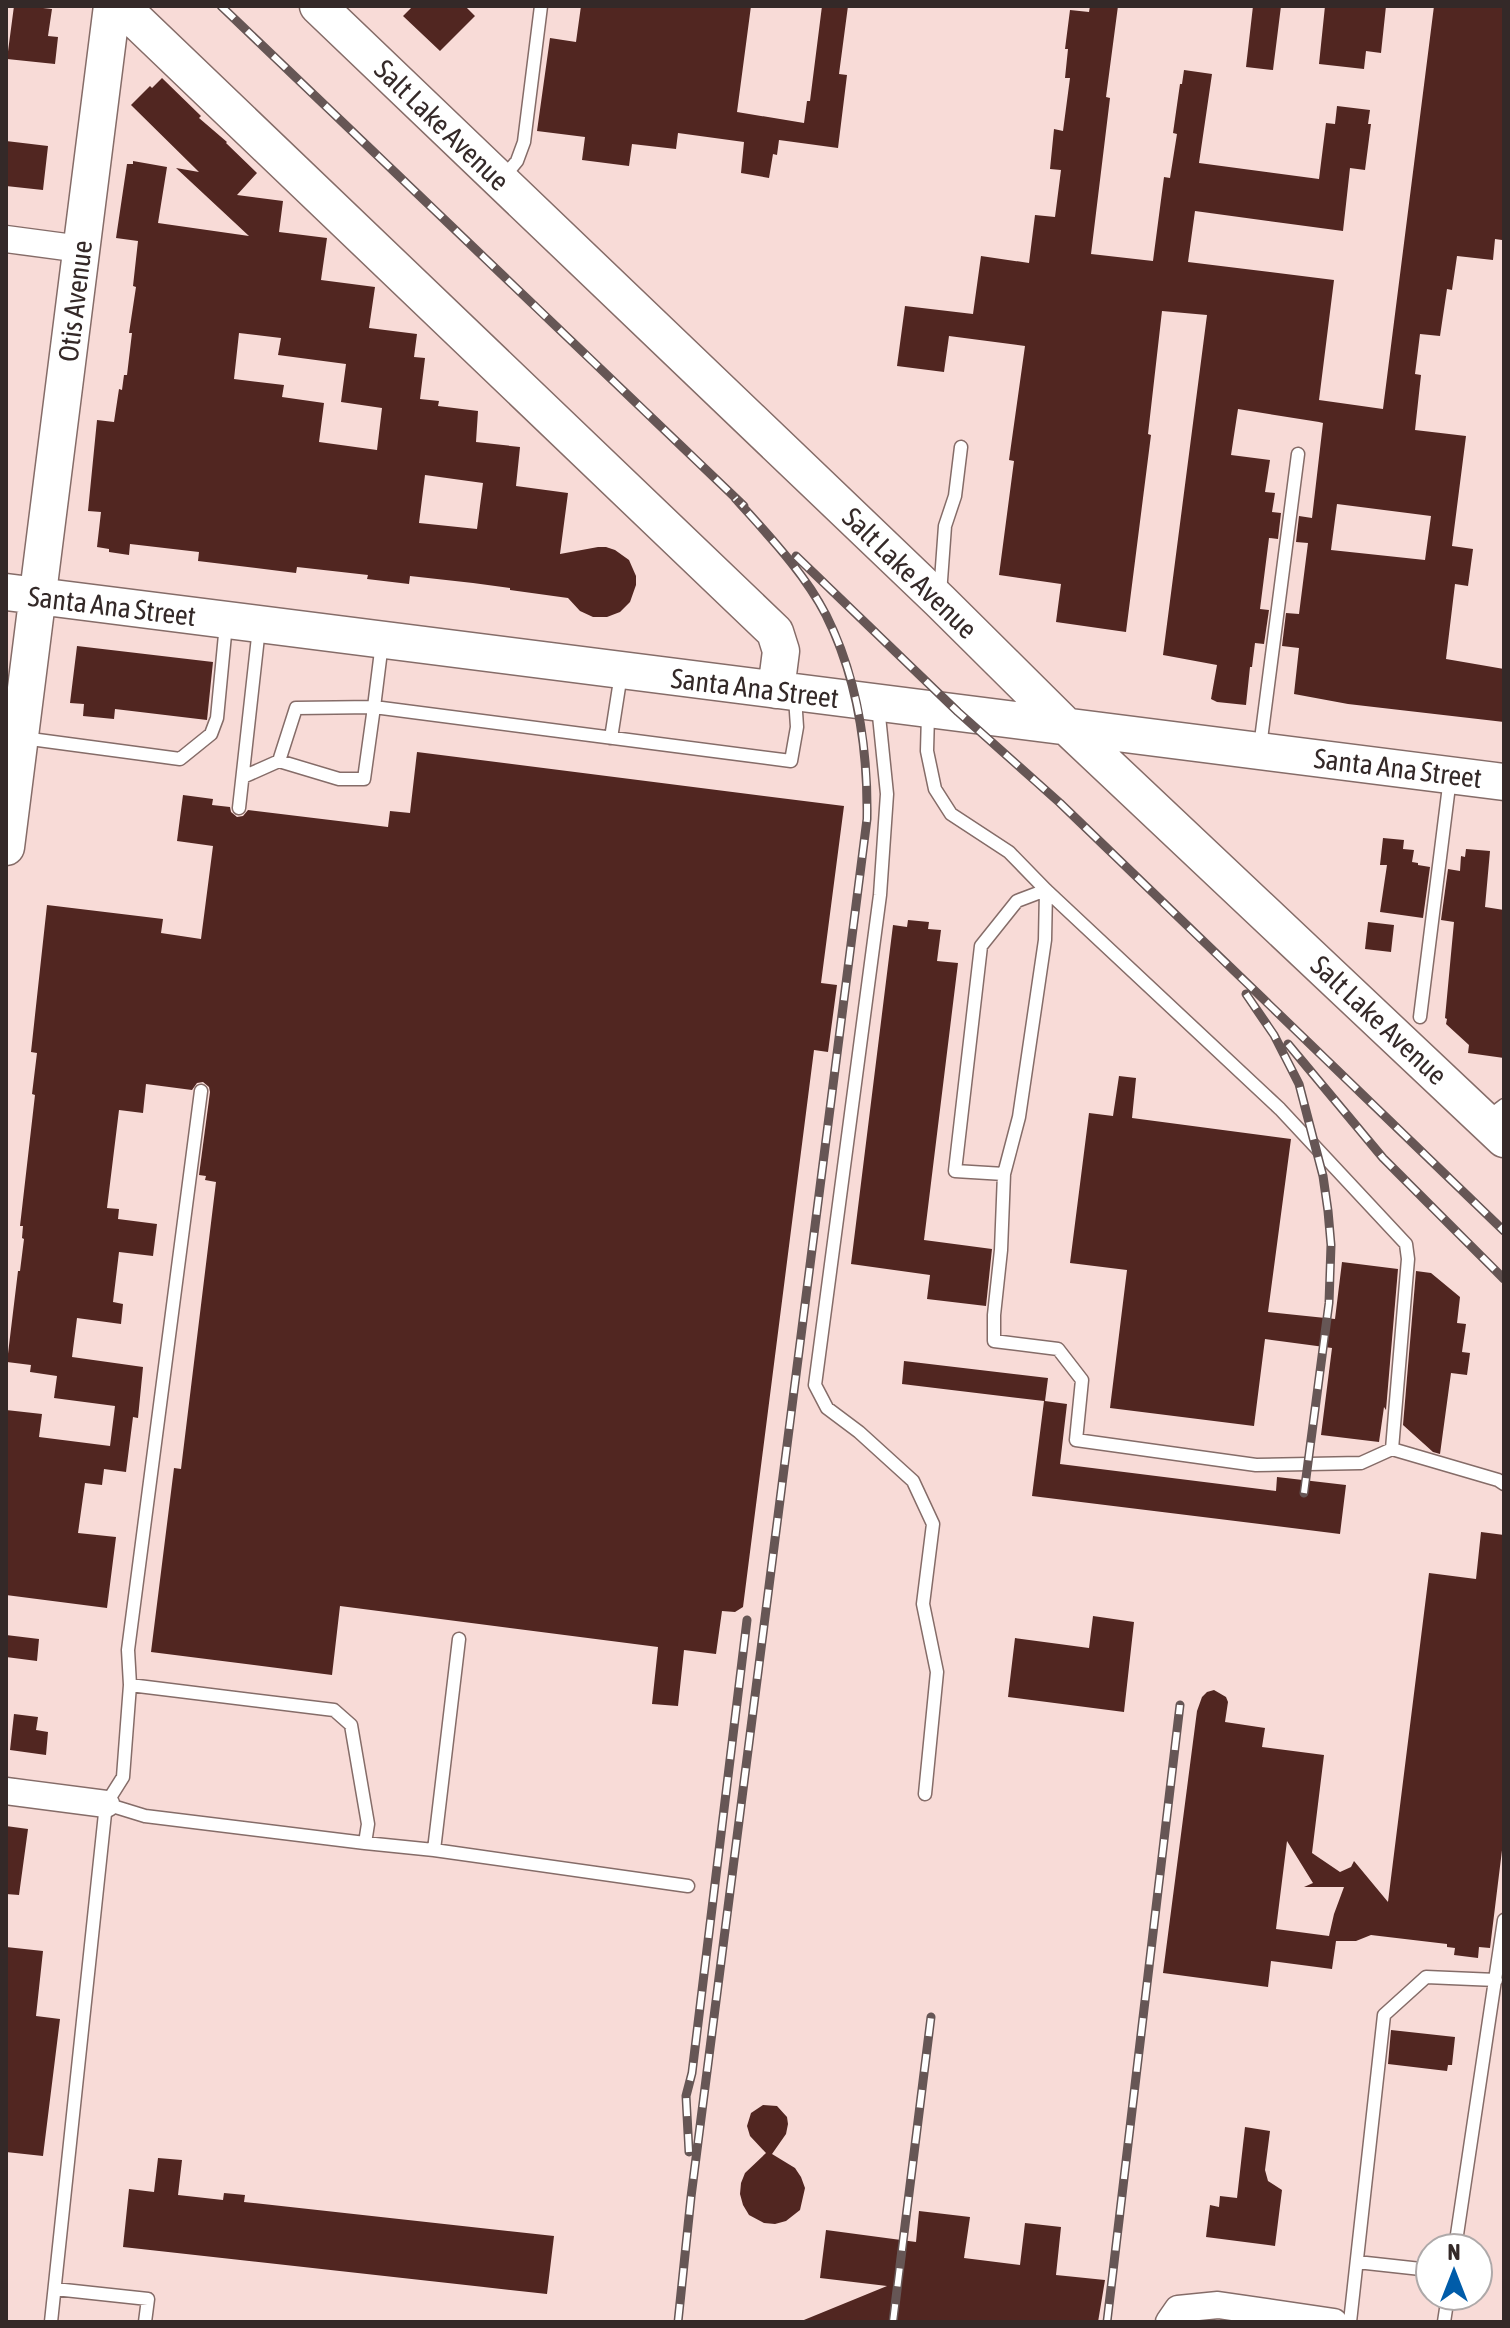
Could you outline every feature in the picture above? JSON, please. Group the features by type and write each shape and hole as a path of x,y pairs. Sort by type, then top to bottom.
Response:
{"street":[{"name":"Otis Avenue","path":"6,847 22,594 81,249 112,6"},
{"path":"121,6 775,632 781,651 786,692"},
{"name":"Salt Lake Avenue","path":"318,6 940,601 1065,725 1497,1121"},
{"path":"6,239 81,249"},
{"name":"Santa Ana Street","path":"22,594 1504,782"},
{"path":"6,1791 106,1804"},
{"path":"1169,2322 1178,2309 1218,2305 1334,2322"}],"lane":[{"path":"501,181 517,161 524,142 541,6"},
{"path":"940,601 945,526 955,496 961,447"},
{"path":"1259,750 1298,454"},
{"path":"15,742 180,759 211,734 243,622"},
{"path":"239,808 243,777 243,622"},
{"path":"243,777 279,761 339,779 364,779 382,640"},
{"path":"611,738 622,671"},
{"path":"279,761 296,708 374,707 791,761 797,727 786,692"},
{"path":"877,703 887,794 880,895 815,1385 827,1408 859,1432 913,1481 933,1524 923,1604 937,1672 925,1794"},
{"path":"929,709 927,751 935,789 951,814 1009,852 1280,1109 1406,1244 1408,1259 1392,1449"},
{"path":"1420,1017 1450,775"},
{"path":"1046,890 1045,940 1019,1117 1004,1174 994,1341 1058,1349 1082,1380 1076,1440 1256,1465 1361,1463 1392,1449 1504,1484"},
{"path":"1004,1174 955,1171 981,946 1017,901 1046,890"},
{"path":"51,2322 106,1804 123,1777 130,1685 128,1650 201,1091"},
{"path":"434,1850 459,1639"},
{"path":"130,1685 334,1710 351,1725 368,1824 365,1843"},
{"path":"106,1804 145,1816 434,1850 688,1886"},
{"path":"1457,2232 1504,1920"},
{"path":"1350,2322 1384,2015 1426,1977 1496,1980"},
{"path":"1357,2262 1414,2268"},
{"path":"55,2289 148,2299 145,2322"}],"building":[{"path":"14,6 52,9 48,36 58,37 55,64 7,59"},
{"path":"413,6 465,6 475,16 440,51 403,16"},
{"path":"581,6 751,6 737,112 804,123 807,101 810,101 822,6 848,6 839,74 847,75 838,148 779,140 769,178 741,173 744,142 678,133 676,149 632,144 629,166 582,160 585,137 537,131 550,38 576,42"},
{"path":"1090,6 1118,6 1091,254 1153,261 1164,177 1170,178 1177,134 1173,133 1184,70 1212,74 1199,163 1319,179 1326,123 1335,124 1337,106 1370,110 1365,170 1350,168 1343,231 1195,211 1188,262 1334,280 1319,400 1383,409 1434,6 1504,6 1502,240 1495,239 1493,260 1457,256 1452,290 1447,289 1440,336 1420,334 1415,374 1421,375 1415,430 1466,436 1452,546 1473,549 1468,586 1455,584 1446,659 1504,669 1504,722 1348,704 1294,694 1299,648 1282,646 1286,613 1299,614 1308,543 1296,542 1299,516 1312,518 1323,423 1319,422 1238,409 1231,455 1270,460 1265,492 1275,493 1272,512 1281,513 1278,539 1269,538 1260,609 1269,610 1264,644 1255,643 1246,705 1211,699 1217,665 1163,655 1207,315 1162,311 1148,434 1151,435 1126,632 1056,622 1061,584 999,575 1014,461 1009,460 1025,346 949,336 944,372 897,366 905,306 973,314 981,256 1029,263 1035,215 1055,217 1061,170 1050,169 1054,129 1063,131 1070,78 1065,78 1068,49 1065,49 1070,10 1089,12","holes":["1337,504 1431,516 1425,560 1331,550"]},
{"path":"1253,6 1281,6 1273,70 1246,67"},
{"path":"1325,6 1386,6 1381,53 1366,51 1364,69 1319,64"},
{"path":"162,78 257,173 237,195 283,201 279,232 327,238 321,280 375,287 369,328 417,334 414,357 425,358 420,399 439,401 438,406 478,411 476,442 520,447 516,486 568,493 560,554 606,547 629,560 636,576 636,585 630,602 620,612 607,617 593,617 580,611 568,598 473,583 410,576 409,584 367,579 368,575 297,567 296,573 198,561 199,552 130,544 129,555 97,547 101,512 88,511 97,420 114,422 119,389 122,390 124,375 127,375 136,287 133,286 138,241 116,238 127,164 133,164 133,161 167,167 158,223 249,236 176,168 199,172 131,105 150,86 152,88","holes":["239,333 281,338 278,355 346,364 341,402 382,408 377,450 319,442 324,403 282,397 284,385 234,379","425,475 483,483 477,529 419,523"]},
{"path":"6,141 48,146 43,190 6,186"},
{"path":"77,646 213,662 207,720 115,709 114,719 83,716 84,704 70,703"},
{"path":"417,752 844,806 821,983 837,985 828,1052 814,1050 743,1607 735,1612 722,1611 716,1654 684,1650 678,1706 652,1704 658,1647 340,1606 332,1675 151,1652 174,1468 181,1469 216,1182 199,1175 210,1092 203,1082 197,1083 192,1090 146,1084 143,1113 119,1110 107,1208 119,1209 118,1219 157,1224 153,1256 119,1252 113,1302 123,1304 121,1324 77,1318 72,1357 143,1367 138,1418 133,1417 126,1472 104,1469 102,1485 85,1483 78,1533 116,1537 107,1608 6,1595 6,1410 42,1414 39,1437 110,1446 115,1406 54,1398 57,1376 30,1372 31,1365 7,1362 24,1239 23,1226 20,1226 37,1053 31,1052 47,905 163,919 161,933 201,939 213,846 177,841 183,795 213,799 212,805 230,807 237,817 248,810 388,827 390,811 410,813"},
{"path":"1383,838 1404,840 1403,849 1414,850 1412,862 1430,867 1423,918 1380,912 1387,865 1380,865"},
{"path":"1466,849 1490,851 1485,907 1504,910 1504,1058 1468,1053 1469,1045 1446,1024 1454,922 1441,920 1448,869 1460,871 1461,856 1465,857"},
{"path":"908,920 929,922 928,929 941,930 937,961 958,963 924,1240 992,1249 986,1306 927,1299 930,1275 851,1264 893,925 907,927"},
{"path":"1368,922 1394,925 1391,952 1365,949"},
{"path":"1119,1076 1136,1078 1132,1118 1291,1139 1268,1312 1335,1319 1342,1262 1398,1269 1386,1410 1384,1407 1379,1442 1321,1435 1332,1348 1265,1339 1254,1426 1110,1408 1127,1270 1070,1263 1089,1113 1113,1116"},
{"path":"1416,1271 1431,1273 1460,1297 1457,1323 1466,1324 1462,1352 1470,1353 1467,1375 1451,1373 1440,1454 1433,1452 1403,1425"},
{"path":"904,1361 1048,1378 1045,1401 1067,1404 1060,1464 1276,1491 1277,1477 1346,1485 1340,1534 1032,1496 1044,1401 902,1384"},
{"path":"1481,1532 1504,1535 1504,1834 1490,1948 1479,1947 1478,1958 1454,1955 1455,1948 1447,1947 1447,1944 1371,1935 1356,1941 1336,1941 1332,1969 1271,1961 1268,1987 1163,1973 1197,1711 1202,1697 1214,1690 1226,1697 1225,1722 1265,1728 1262,1747 1324,1755 1312,1853 1340,1872 1351,1867 1354,1861 1388,1902 1429,1573 1476,1579","holes":["1287,1841 1313,1883 1304,1887 1344,1887 1329,1936 1276,1929"]},
{"path":"1093,1616 1134,1622 1124,1712 1008,1697 1015,1638 1089,1648"},
{"path":"6,1635 39,1639 37,1661 6,1657"},
{"path":"14,1714 38,1717 36,1730 48,1732 46,1755 10,1750"},
{"path":"6,1826 28,1829 19,1895 6,1894"},
{"path":"6,1947 43,1951 36,2016 60,2019 43,2156 6,2152"},
{"path":"1391,2030 1455,2037 1452,2065 1448,2065 1447,2071 1388,2064"},
{"path":"763,2105 777,2106 787,2117 786,2134 772,2154 795,2168 805,2188 800,2210 786,2221 775,2224 764,2223 749,2215 740,2194 745,2173 766,2153 750,2136 747,2126 751,2113"},
{"path":"1245,2127 1270,2131 1265,2170 1268,2181 1282,2190 1275,2246 1206,2237 1210,2205 1219,2207 1220,2196 1237,2198"},
{"path":"158,2158 182,2160 178,2195 223,2200 224,2193 245,2195 244,2202 554,2236 547,2294 123,2247 129,2189 154,2192"},
{"path":"919,2211 970,2217 964,2258 1020,2265 1025,2223 1061,2227 1056,2275 1105,2280 1098,2322 799,2322 887,2286 820,2278 826,2230 916,2242"}],"railway":[{"path":"221,6 744,506"},
{"path":"678,2322 691,2197 867,819 866,766 859,714 837,639 807,584 735,498"},
{"path":"796,556 958,712 1060,803 1504,1231"},
{"path":"1246,994 1274,1035 1299,1084 1323,1176 1328,1211 1331,1245 1329,1303 1304,1493"},
{"path":"1288,1044 1383,1158 1504,1279"},
{"path":"689,2152 686,2096 692,2073 747,1620"},
{"path":"1107,2322 1180,1705"},
{"path":"893,2322 931,2017"}]}
